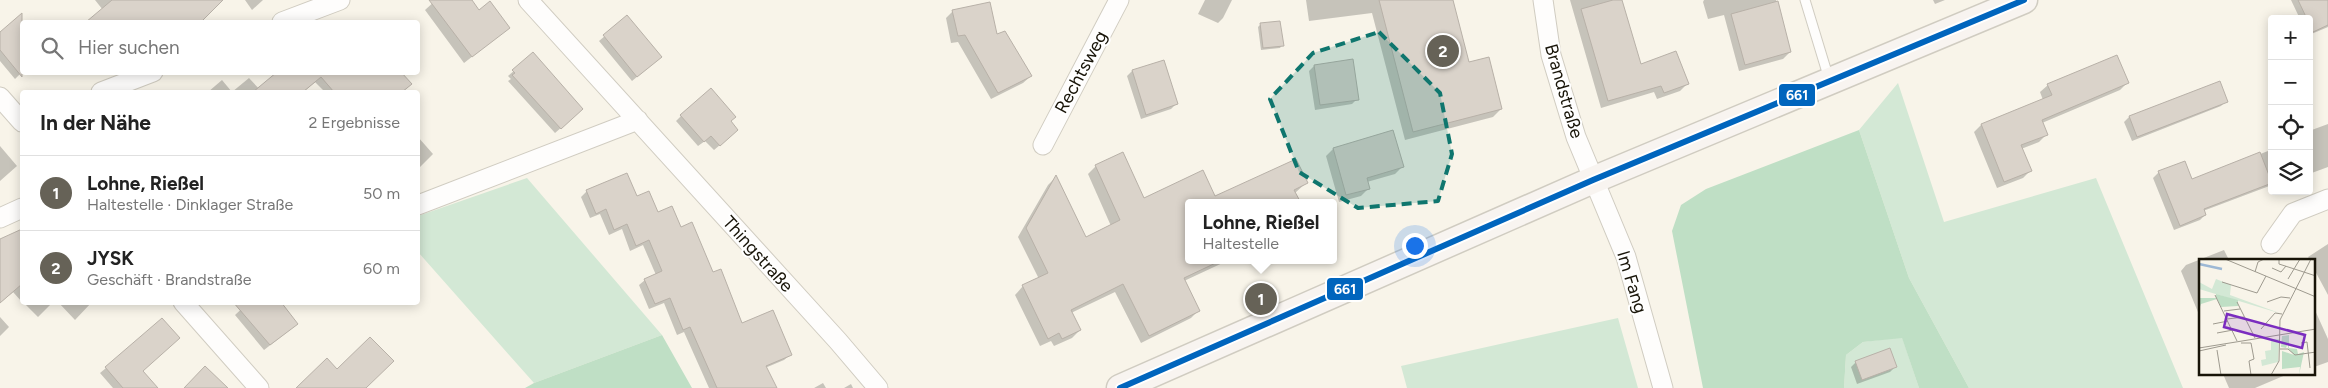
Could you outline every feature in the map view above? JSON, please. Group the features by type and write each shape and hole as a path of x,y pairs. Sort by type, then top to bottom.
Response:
{"main road":[{"path":"1120,388 1593,180 2024,0"}],"street":[{"path":"287,20 340,0"},
{"name":"Thingstraße","path":"528,0 878,388"},
{"name":"Rechtsweg","path":"1043,145 1120,0"},
{"name":"Brandstraße","path":"1543,0 1551,55 1576,137 1593,180"},
{"path":"106,90 145,75"},
{"path":"0,97 20,120"},
{"path":"420,204 638,120"},
{"name":"Im Fang","path":"1593,180 1626,257 1663,388"},
{"path":"2271,244 2293,214 2328,199"},
{"path":"0,218 20,209"},
{"path":"186,305 259,388"}],"lane":[{"path":"1805,0 1830,81"}],"highlighted area":[{"path":"1379,32 1440,93 1452,154 1438,201 1358,208 1299,172 1270,99 1313,53"}],"green space":[{"path":"1898,83 1944,222 2096,178 2183,388 1969,388 1909,278 1859,130"},
{"path":"1859,130 1909,278 1969,388 1919,388 1902,338 1863,342 1846,355 1844,388 1703,388 1672,231 1681,205 1706,189"},
{"path":"527,178 662,335 534,383 420,254 420,215"},
{"path":"1618,318 1638,388 1407,388 1401,366"},
{"path":"662,335 692,388 525,388 534,383"},
{"path":"1902,337 1919,388 1844,388 1846,355 1863,342"}],"building":[{"path":"112,0 223,0 203,20 88,20"},
{"path":"429,0 472,0 479,10 490,1 510,28 472,57"},
{"path":"1379,0 1453,0 1469,62 1489,57 1502,109 1413,132"},
{"path":"1613,0 1622,0 1641,64 1676,51 1689,84 1664,93 1661,86 1608,101 1581,9"},
{"path":"2298,0 2328,0 2328,25 2313,32 2313,15 2305,15"},
{"path":"1778,1 1791,52 1745,65 1731,14"},
{"path":"990,2 997,34 1005,31 1032,76 998,93 965,35 958,36 952,10"},
{"path":"22,13 22,20 20,20 20,75 0,50 0,32"},
{"path":"627,15 662,57 637,77 603,35"},
{"path":"1280,21 1284,46 1263,48 1260,23"},
{"path":"533,52 583,109 561,129 512,75 515,73 512,70"},
{"path":"2117,55 2129,83 2042,120 2048,135 2021,145 2032,171 2004,182 1981,124 2052,95 2047,84"},
{"path":"1353,59 1359,100 1320,105 1314,65"},
{"path":"1164,60 1178,104 1146,115 1132,70"},
{"path":"273,75 404,75 412,84 404,90 332,90 321,77 305,90 255,90"},
{"path":"2220,81 2228,102 2137,137 2129,116"},
{"path":"711,88 736,117 731,121 738,130 720,146 711,136 704,142 680,115"},
{"path":"1393,130 1404,167 1367,178 1370,189 1346,195 1333,148"},
{"path":"1123,152 1144,198 1203,170 1215,196 1296,159 1308,183 1294,190 1299,199 1185,199 1185,264 1214,264 1184,278 1200,311 1149,336 1123,284 1071,310 1081,330 1062,339 1059,333 1048,339 1022,285 1048,273 1026,228 1056,175 1086,237 1120,220 1095,165"},
{"path":"2260,152 2268,173 2268,185 2204,209 2206,215 2180,226 2158,171 2185,161 2192,179"},
{"path":"627,173 637,196 649,191 658,212 672,206 681,227 692,222 713,272 721,269 742,323 773,310 792,355 766,366 777,388 717,388 690,327 683,330 670,298 655,304 644,279 662,271 649,240 636,246 627,224 614,230 606,209 596,214 586,190"},
{"path":"20,230 20,286 0,303 0,239"},
{"path":"236,305 283,305 298,324 270,345"},
{"path":"162,318 180,338 143,371 158,388 123,388 105,367"},
{"path":"370,337 394,361 366,388 296,388 327,358 337,369"},
{"path":"1890,348 1897,367 1862,380 1855,361"},
{"path":"205,366 228,388 184,388"}],"transit line":[{"name":"661","path":"1120,388 1593,180 2024,0"}],"place":[{"name":"JYSK","path":"1443,51"},
{"name":"Lohne, Rießel","path":"1261,299"}]}
